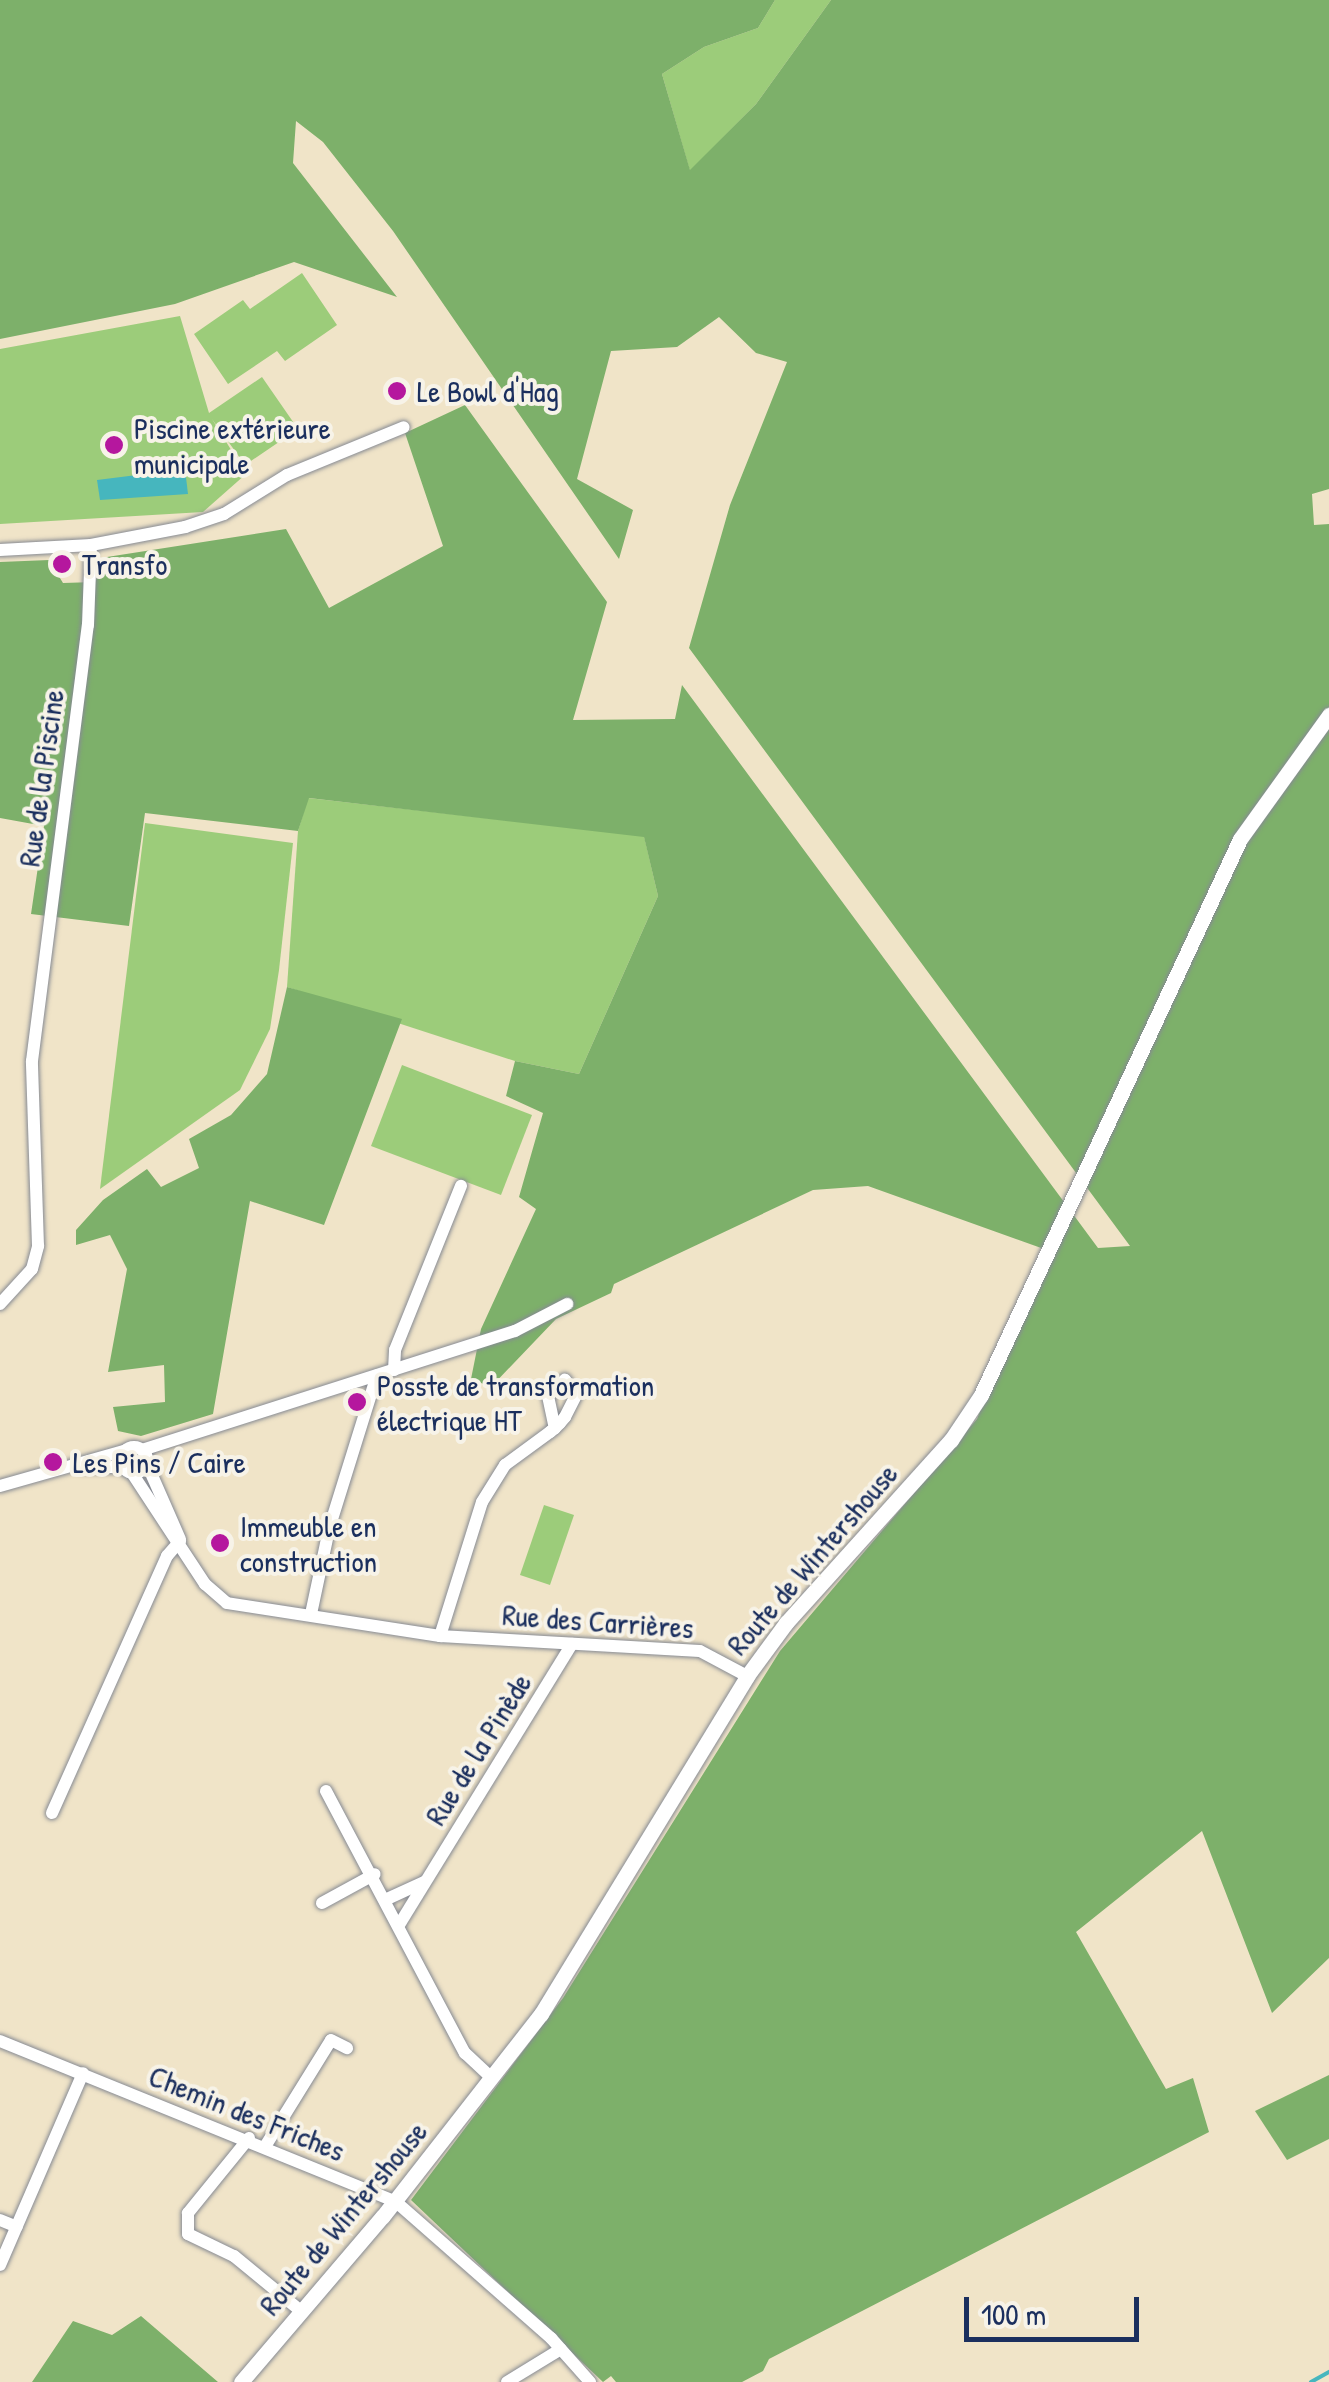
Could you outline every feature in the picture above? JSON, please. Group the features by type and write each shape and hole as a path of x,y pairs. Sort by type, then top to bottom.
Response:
{"street":[{"path":"0,550 92,546 224,514 286,474 404,427"},
{"name":"Rue de la Piscine","path":"0,1304 32,1269 38,1246 32,1061 88,624 92,546"},
{"name":"Route de Wintershouse","path":"251,2379 541,2014 747,1676 951,1440 981,1395 1240,839 1329,715"},
{"path":"394,1370 395,1350 460,1186"},
{"path":"63,1469 128,1470 180,1435 515,1331 567,1304"},
{"path":"311,1614 328,1528 377,1375"},
{"path":"440,1636 468,1537 493,1480 555,1428"},
{"path":"0,1486 127,1450 145,1458"},
{"path":"127,1450 128,1470"},
{"name":"Rue des Carrières","path":"145,1458 204,1584 226,1602 440,1636 700,1652 747,1676"},
{"name":"Rue des Carrières","path":"128,1470 183,1546"},
{"path":"52,1812 153,1585 183,1546"},
{"name":"Rue de la Pinède","path":"400,1925 572,1644"},
{"path":"326,1791 375,1874 465,2053 492,2078"},
{"path":"322,1903 375,1874"},
{"path":"387,1899 426,1881"},
{"path":"266,2146 331,2040 347,2048"},
{"name":"Chemin des Friches","path":"0,2041 249,2138 395,2202 562,2349 590,2382"},
{"path":"0,2264 83,2073"},
{"path":"249,2138 188,2214 188,2234 234,2256 302,2312"},
{"path":"0,2220 16,2227"},
{"path":"507,2382 562,2349"}],"green space":[{"path":"0,0 775,0 758,28 704,47 662,74 690,170 756,104 831,0 1329,0 1329,489 1312,494 1314,525 1329,524 1329,1958 1272,2013 1202,1831 1076,1932 1166,2089 1193,2078 1209,2132 769,2359 763,2371 742,2382 616,2382 611,2376 603,2382 411,2200 563,1998 780,1651 977,1419 1044,1249 868,1186 813,1190 614,1284 611,1293 556,1319 491,1387 471,1379 481,1329 536,1209 519,1197 543,1113 506,1096 515,1061 579,1074 658,896 644,837 309,798 298,831 145,813 129,926 31,914 44,826 0,818 0,562 49,560 63,583 95,582 107,557 286,529 329,608 443,546 405,433 465,405 607,602 573,720 675,719 682,685 1098,1248 1130,1246 689,648 730,505 787,362 756,353 719,317 677,347 611,351 577,479 633,510 619,559 393,231 323,142 296,121 293,163 397,297 294,262 175,304 0,339"},
{"path":"775,0 831,0 756,104 690,171 662,74 704,47 758,28"},
{"path":"302,273 337,325 285,361 277,351 228,384 194,334 243,300 250,309"},
{"name":"Piscine extérieure municipale","path":"180,316 209,413 262,377 298,429 245,465 212,419 246,474 203,512 0,524 0,349"},
{"path":"308,798 644,836 658,896 579,1074 515,1061 287,987 298,831"},
{"path":"145,823 293,843 279,970 270,1029 240,1090 100,1189"},
{"path":"287,987 402,1019 324,1225 250,1201 213,1414 141,1436 118,1431 113,1407 165,1402 164,1365 108,1372 127,1269 110,1235 76,1245 76,1230 103,1200 147,1169 161,1187 199,1168 189,1139 231,1115 267,1074"},
{"path":"402,1065 532,1115 501,1195 371,1146"},
{"path":"544,1505 574,1515 550,1585 520,1575"},
{"path":"1329,2075 1329,2139 1287,2160 1255,2111"},
{"path":"141,2316 218,2382 32,2382 73,2321 112,2335"}],"water":[{"path":"185,469 188,494 100,500 97,480"}],"waterway":[{"path":"1311,2382 1329,2372"}],"place":[{"name":"Le Bowl d'Hag","path":"397,391"},
{"name":"Piscine extérieure municipale","path":"114,445"},
{"name":"Transfo","path":"62,564"},
{"name":"Posste de transformation électrique HT","path":"357,1402"},
{"name":"Les Pins / Caire","path":"53,1462"},
{"name":"Immeuble en construction","path":"220,1543"}]}
